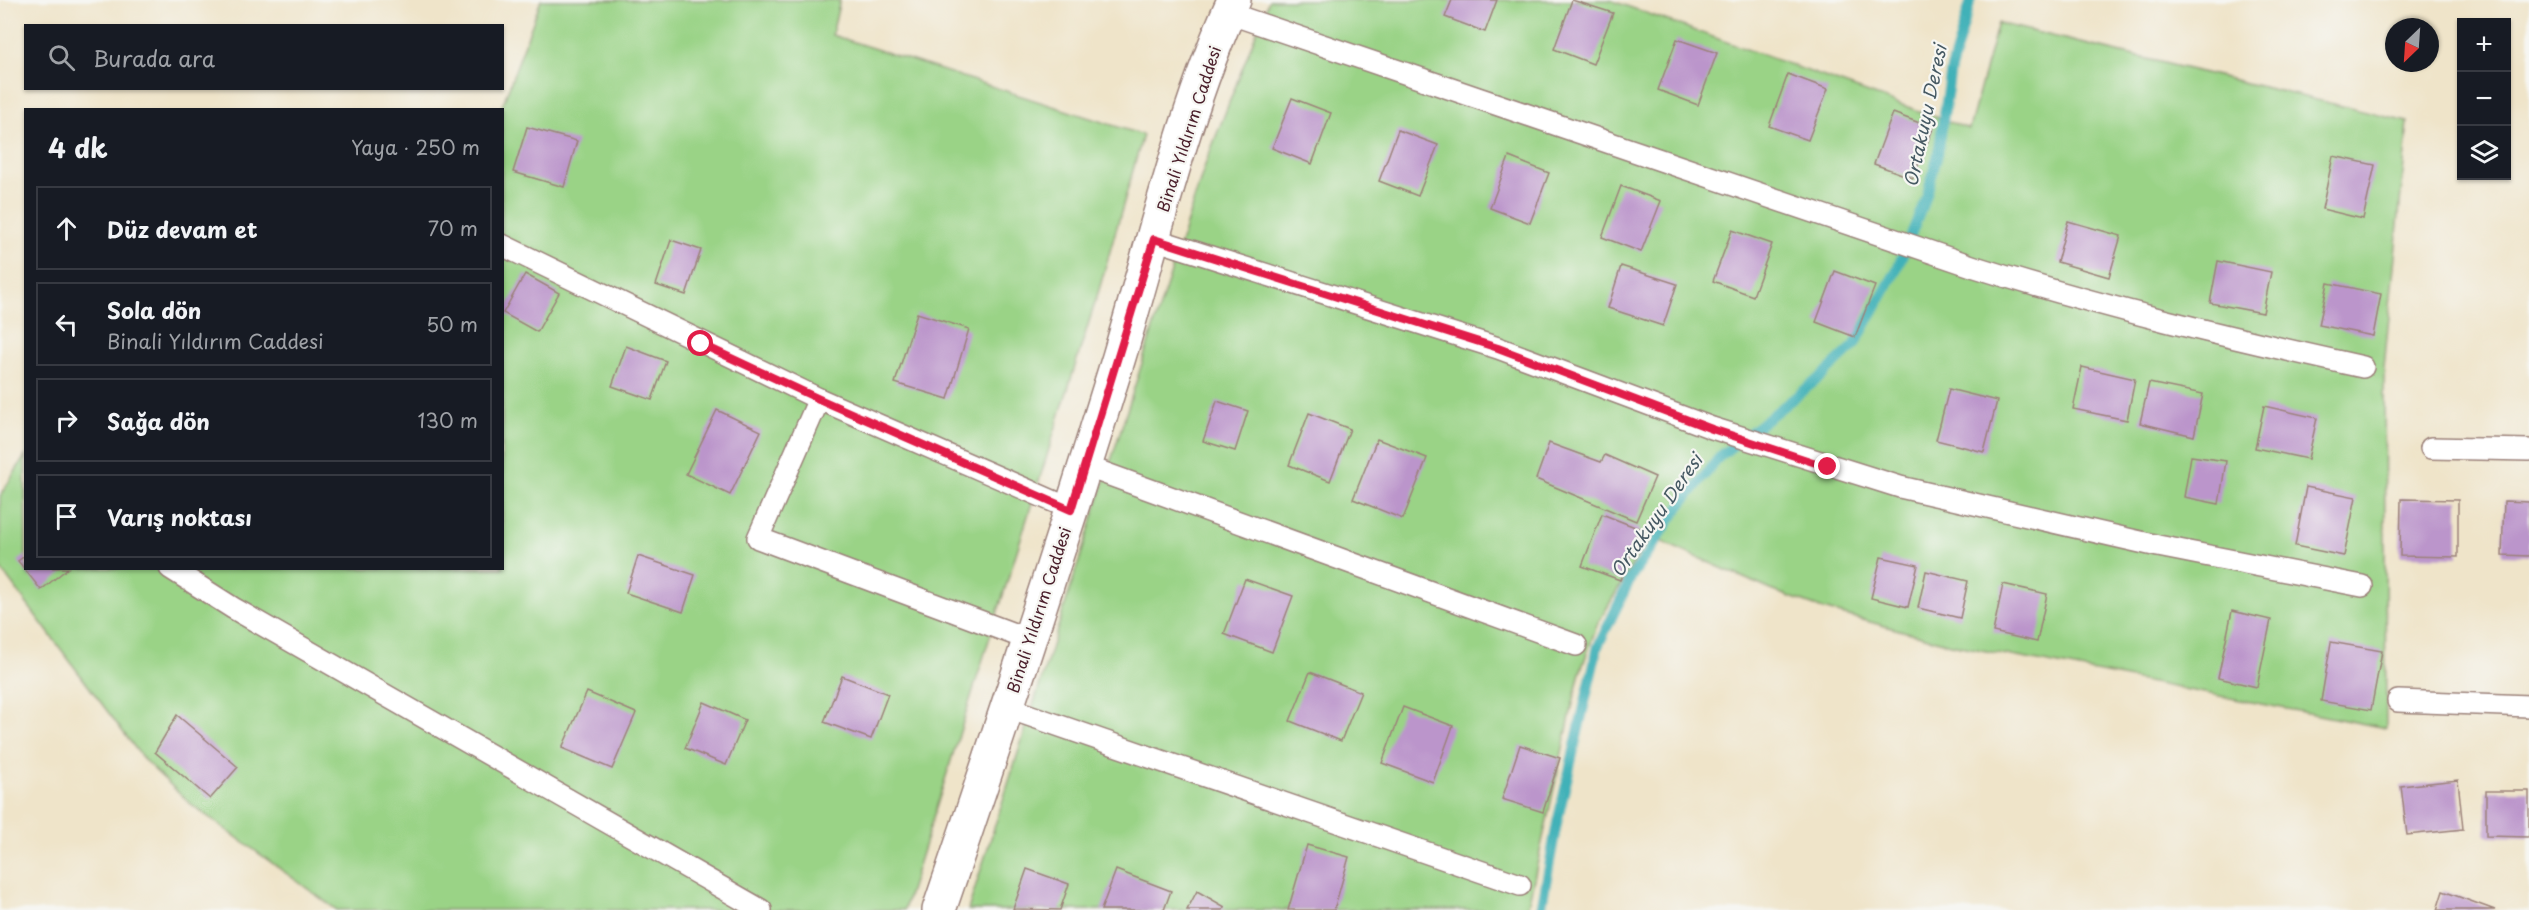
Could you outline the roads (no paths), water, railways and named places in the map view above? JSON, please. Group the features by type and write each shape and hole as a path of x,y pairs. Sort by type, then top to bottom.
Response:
{"street":[{"name":"Binali Yıldırım Caddesi","path":"939,910 1030,640 1196,99 1231,7"}],"lane":[{"path":"1231,7 2060,294 2182,327 2363,367"},
{"path":"1154,239 1498,348 1712,429 1900,487 2158,546 2362,586"},
{"path":"504,246 819,399 1071,510"},
{"path":"819,399 758,538 1030,640"},
{"path":"2431,448 2529,450"},
{"path":"1085,466 1576,645"},
{"path":"173,570 233,608 761,910"},
{"path":"2398,701 2529,705"},
{"path":"1008,708 1520,885"}],"waterway":[{"name":"Ortakuyu Deresi","path":"1541,910 1557,823 1598,646 1632,576 1679,508 1720,456 1822,376 1854,346 1896,271 1926,198 1938,154 1951,69 1971,0"}]}
